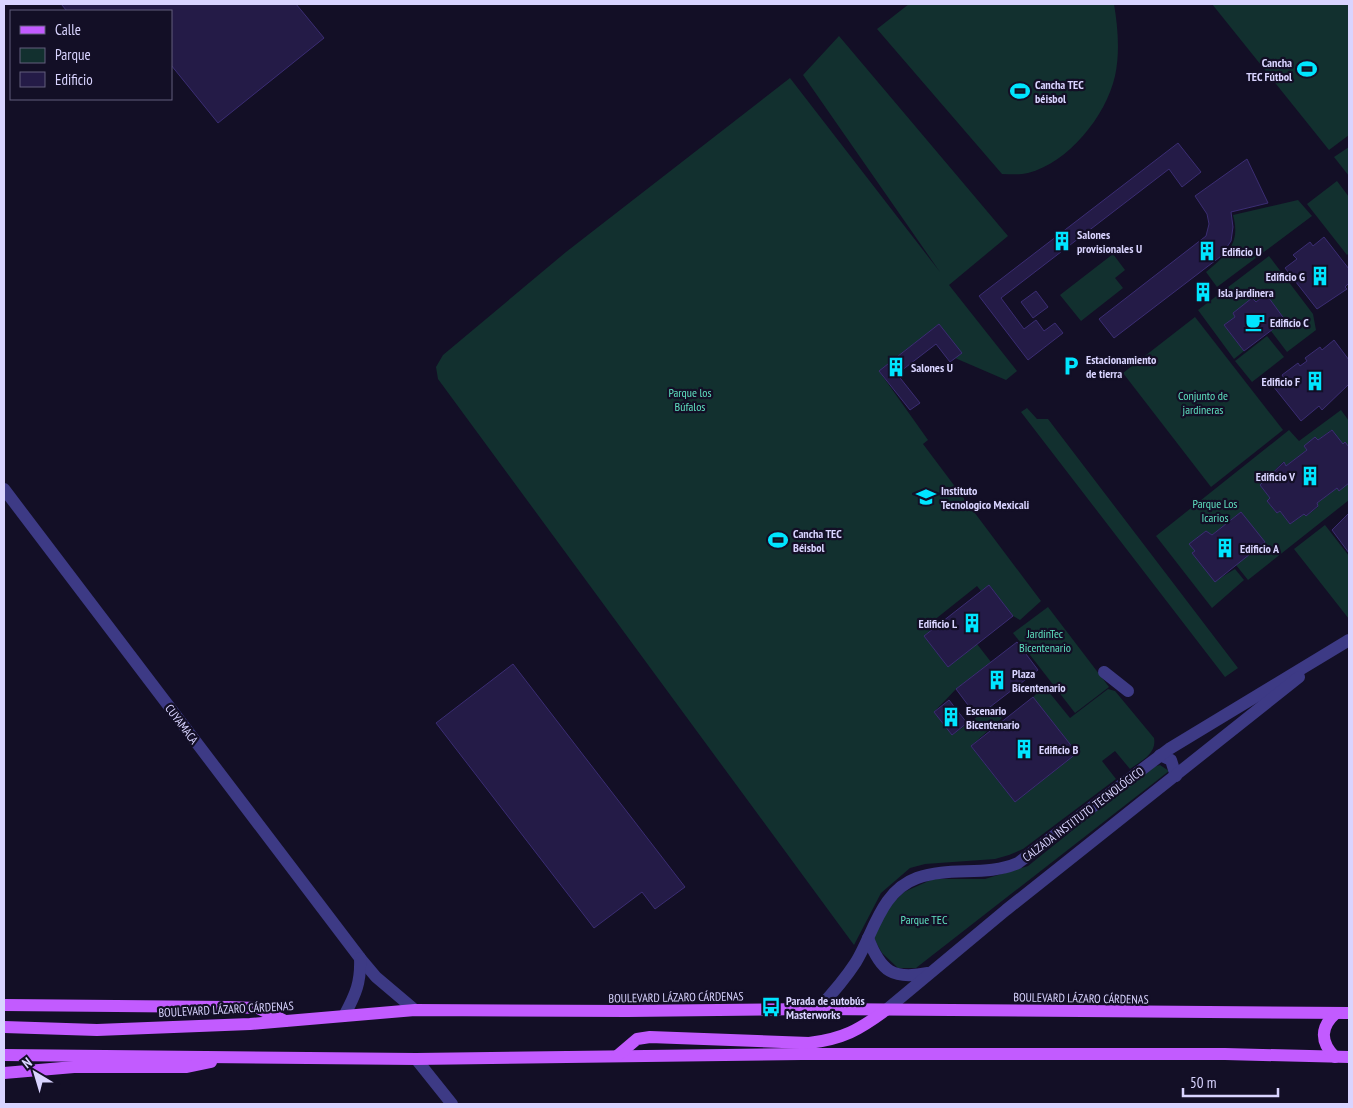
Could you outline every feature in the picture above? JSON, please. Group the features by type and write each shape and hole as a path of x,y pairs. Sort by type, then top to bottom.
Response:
{"main road":[{"path":"7,1004 228,1006 258,1008 285,1021"},
{"name":"BOULEVARD LÁZARO CÁRDENAS","path":"7,1028 97,1030 285,1021 416,1010 627,1011 818,1009 1343,1013"},
{"path":"617,1056 637,1039 650,1036 809,1043 831,1040 860,1029 886,1010"},
{"path":"1335,1057 1325,1045 1323,1032 1326,1024 1343,1013"},
{"path":"4,1055 416,1059 964,1054 1225,1054 1349,1057"},
{"path":"4,1073 74,1067 187,1067 239,1057"}],"street":[{"name":"CUYAMACA","path":"4,490 360,958 376,978 416,1010"},
{"name":"CALZADA INSTITUTO TECNOLÓGICO","path":"818,1009 849,971 887,902 902,886 931,875 996,870 1018,863 1160,755 1260,692 1349,640"},
{"name":"CALZADA INSTITUTO TECNOLÓGICO","path":"886,1010 1326,655"},
{"path":"1104,672 1128,691"},
{"path":"1160,755 1171,760 1176,776"},
{"path":"868,938 878,958 894,974 910,977 930,973"},
{"path":"344,1016 355,996 361,978 360,958"},
{"path":"416,1059 452,1104"}],"green space":[{"name":"Cancha TEC béisbol","path":"909,4 1114,4 1118,58 1115,76 1103,107 1083,136 1057,159 1043,168 1028,173 1002,174 877,29"},
{"name":"Cancha TEC Fútbol","path":"1212,4 1349,4 1349,135 1329,150"},
{"name":"Parque los Búfalos","path":"839,36 1008,236 949,285 1017,371 1006,380 955,358 961,353 939,324 879,371 928,440 923,444 1041,601 1020,620 1013,616 989,585 981,591 977,586 928,625 931,630 924,636 948,667 977,644 991,662 956,689 934,712 952,735 992,706 1002,718 971,746 1015,802 1077,753 1033,697 1044,686 1070,718 1108,689 1115,691 1154,738 1151,753 1130,769 1115,751 1102,761 1116,779 1023,849 995,859 925,864 910,868 881,893 854,945 438,379 436,367 443,355 566,252 790,78 940,272 803,75"},
{"path":"1349,147 1349,176 1334,157"},
{"path":"1337,181 1349,197 1349,253 1347,255 1307,204"},
{"path":"1298,200 1312,216 1217,287 1206,272 1226,254 1234,241 1235,225 1233,215"},
{"path":"1113,254 1125,270 1115,278 1123,288 1081,321 1060,295"},
{"path":"1269,256 1313,314 1316,330 1287,352 1271,331 1285,320 1266,295 1233,313 1235,317 1224,325 1244,351 1234,359 1198,310"},
{"name":"Conjunto de jardineras","path":"1195,317 1283,430 1211,487 1123,373"},
{"path":"1267,336 1284,357 1252,382 1235,361"},
{"path":"1027,408 1037,419 1048,419 1238,668 1225,677 1021,412"},
{"name":"Parque Los Icarios","path":"1341,410 1349,421 1349,447 1345,442 1343,444 1331,430 1318,440 1315,437 1307,450 1286,466 1283,462 1260,485 1270,498 1267,501 1277,513 1280,511 1290,524 1318,507 1317,503 1337,488 1340,490 1349,483 1349,500 1248,580 1236,565 1264,542 1241,512 1212,535 1206,531 1190,544 1195,551 1192,553 1215,581 1235,569 1244,580 1212,608 1156,536 1289,430 1299,441"},
{"path":"1325,525 1349,556 1349,619 1294,549"},
{"name":"JardínTec Bicentenario","path":"1048,607 1109,687 1075,713 1013,633"},
{"name":"Parque TEC","path":"1160,765 1169,771 916,968 898,968 882,953 871,933 888,908 904,892 933,879 985,879 1028,866 1150,768"}],"building":[{"path":"61,4 296,4 324,38 218,123 172,66 172,10 66,10"},
{"name":"Salones provisionales U","path":"1178,143 1201,172 1182,187 1169,169 1001,298 1024,329 1036,320 1044,331 1055,323 1063,333 1028,360 979,296"},
{"name":"Edificio U","path":"1247,159 1268,203 1231,212 1233,227 1231,241 1220,257 1114,338 1099,319 1206,236 1209,224 1207,214 1195,196"},
{"name":"Edificio G","path":"1324,237 1349,269 1349,283 1345,287 1347,289 1317,309 1285,268 1297,259 1293,255 1310,242 1313,246"},
{"name":"Isla jardinera","path":"1201,288 1206,289 1206,292 1201,293"},
{"path":"1036,291 1048,307 1033,318 1021,302"},
{"name":"Edificio C","path":"1266,294 1285,320 1244,351 1224,325 1235,317 1233,313 1252,298 1256,302"},
{"name":"Salones U","path":"939,324 962,353 950,362 936,344 897,374 920,403 910,410 879,371"},
{"name":"Edificio F","path":"1334,340 1349,360 1349,384 1322,410 1319,406 1301,421 1273,386 1284,378 1282,375 1298,363 1300,366 1307,361 1305,358 1320,347 1322,350"},
{"name":"Edificio V","path":"1332,430 1343,444 1345,442 1349,447 1349,483 1339,491 1337,488 1317,503 1318,506 1306,516 1304,514 1290,524 1280,511 1277,513 1267,501 1270,498 1260,485 1284,462 1286,466 1307,450 1304,446 1315,437 1318,440"},
{"name":"Edificio A","path":"1241,512 1265,542 1215,582 1192,553 1195,551 1189,544 1206,531 1212,535"},
{"path":"1349,513 1349,553 1332,530"},
{"name":"Edificio L","path":"989,585 1013,616 948,667 924,636"},
{"name":"Plaza Bicentenario","path":"1017,642 1038,670 977,717 956,689"},
{"path":"513,664 685,887 655,909 642,892 594,928 436,723"},
{"name":"Edificio B","path":"1033,697 1077,753 1015,802 971,746"},
{"name":"Escenario Bicentenario","path":"949,700 967,723 952,735 934,712"}],"place":[{"name":"Cancha TEC Fútbol","path":"1307,69"},
{"name":"Cancha TEC béisbol","path":"1020,91"},
{"name":"Salones provisionales U","path":"1062,241"},
{"name":"Edificio U","path":"1207,251"},
{"name":"Edificio G","path":"1320,276"},
{"name":"Isla jardinera","path":"1203,292"},
{"name":"Edificio C","path":"1255,322"},
{"name":"Estacionamiento de tierra","path":"1071,366"},
{"name":"Salones U","path":"896,367"},
{"name":"Edificio F","path":"1315,381"},
{"name":"Edificio V","path":"1310,476"},
{"name":"Instituto Tecnologico Mexicali","path":"926,497"},
{"name":"Cancha TEC Béisbol","path":"778,540"},
{"name":"Edificio A","path":"1225,548"},
{"name":"Edificio L","path":"972,623"},
{"name":"Plaza Bicentenario","path":"997,680"},
{"name":"Escenario Bicentenario","path":"951,717"},
{"name":"Edificio B","path":"1024,749"},
{"name":"Parada de autobús Masterworks","path":"771,1007"}]}
